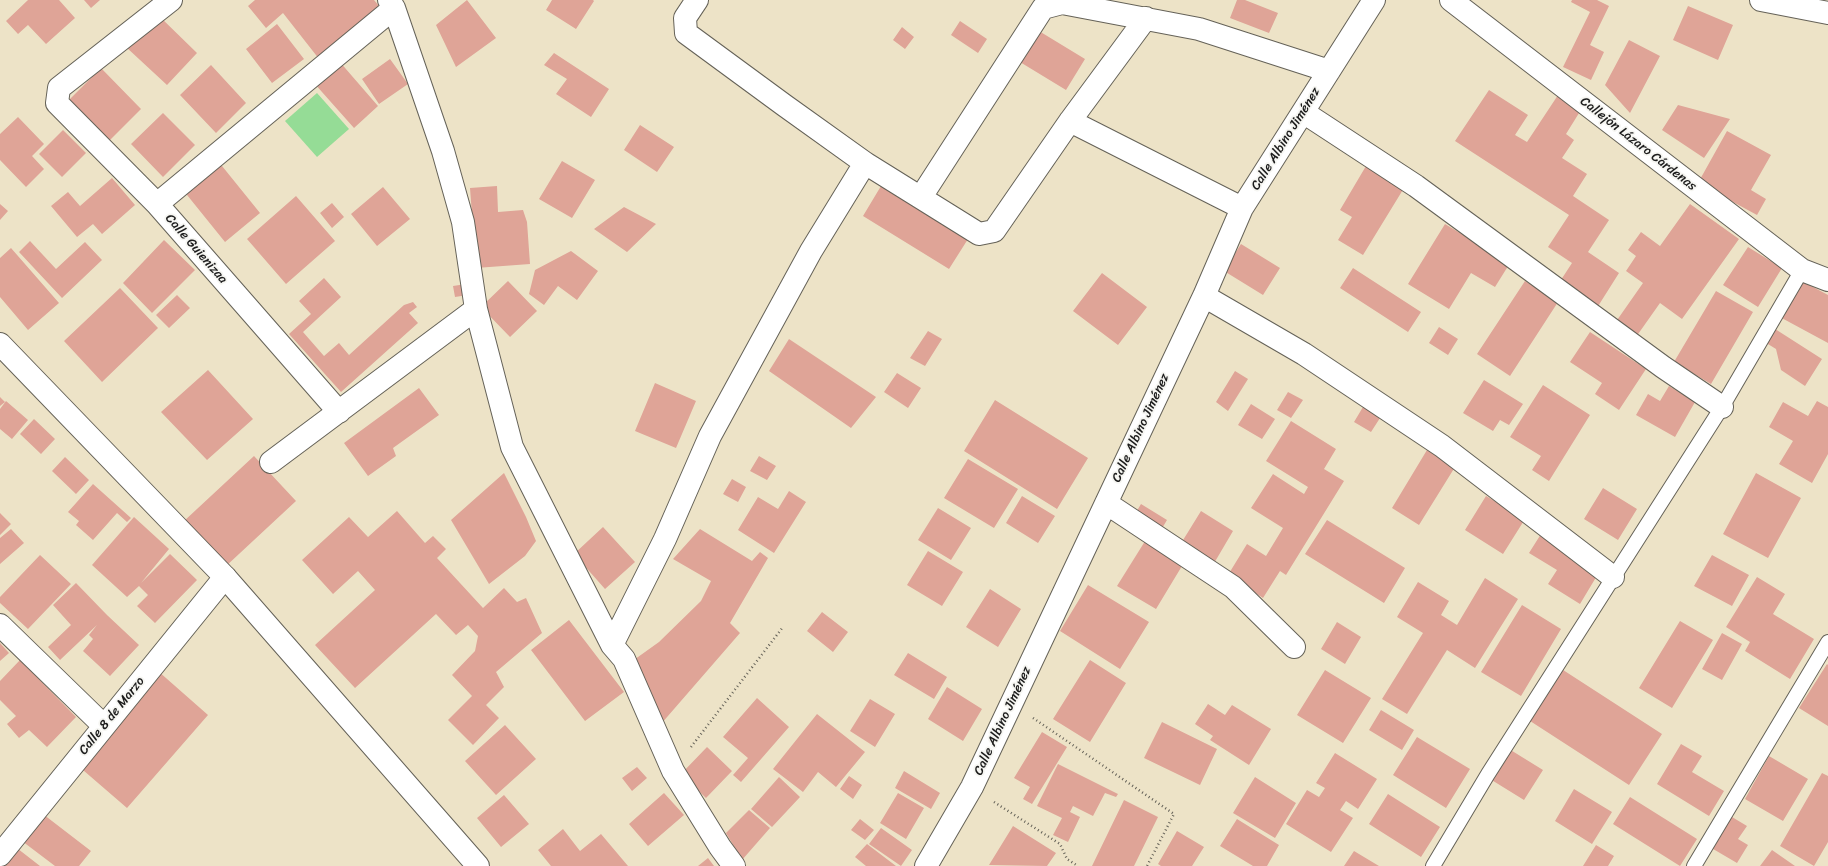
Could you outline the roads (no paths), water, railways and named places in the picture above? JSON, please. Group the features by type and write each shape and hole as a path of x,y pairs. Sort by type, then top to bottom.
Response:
{"street":[{"name":"Calle Guienizaa","path":"171,0 59,88 57,103 157,204 339,412"},
{"path":"697,0 685,18 686,33 865,163 979,234 994,231 1070,121 1146,18"},
{"name":"Calle Albino Jiménez","path":"926,866 972,787 1204,296 1242,208 1374,0"},
{"name":"Callejón Lázaro Cárdenas","path":"1451,0 1802,270 1828,280"},
{"path":"1761,0 1828,13"},
{"path":"921,197 1043,8 1062,3 1199,29 1329,70"},
{"path":"157,204 391,4 443,151 463,222 476,309 512,447 612,645 624,659 673,771 734,866"},
{"path":"1303,112 1416,186 1663,367 1722,407"},
{"path":"1070,121 1242,208"},
{"path":"612,645 665,539 710,436 811,251 865,163"},
{"path":"1204,296 1304,354 1442,446 1613,577"},
{"path":"271,462 476,309"},
{"path":"0,344 224,577 478,866"},
{"path":"1106,503 1233,587 1294,647"},
{"name":"Calle 8 de Marzo","path":"3,843 104,726 224,577"},
{"path":"0,625 104,726"}],"lane":[{"path":"1433,866 1488,774 1722,407 1802,270"},
{"path":"1694,866 1828,642"}]}
